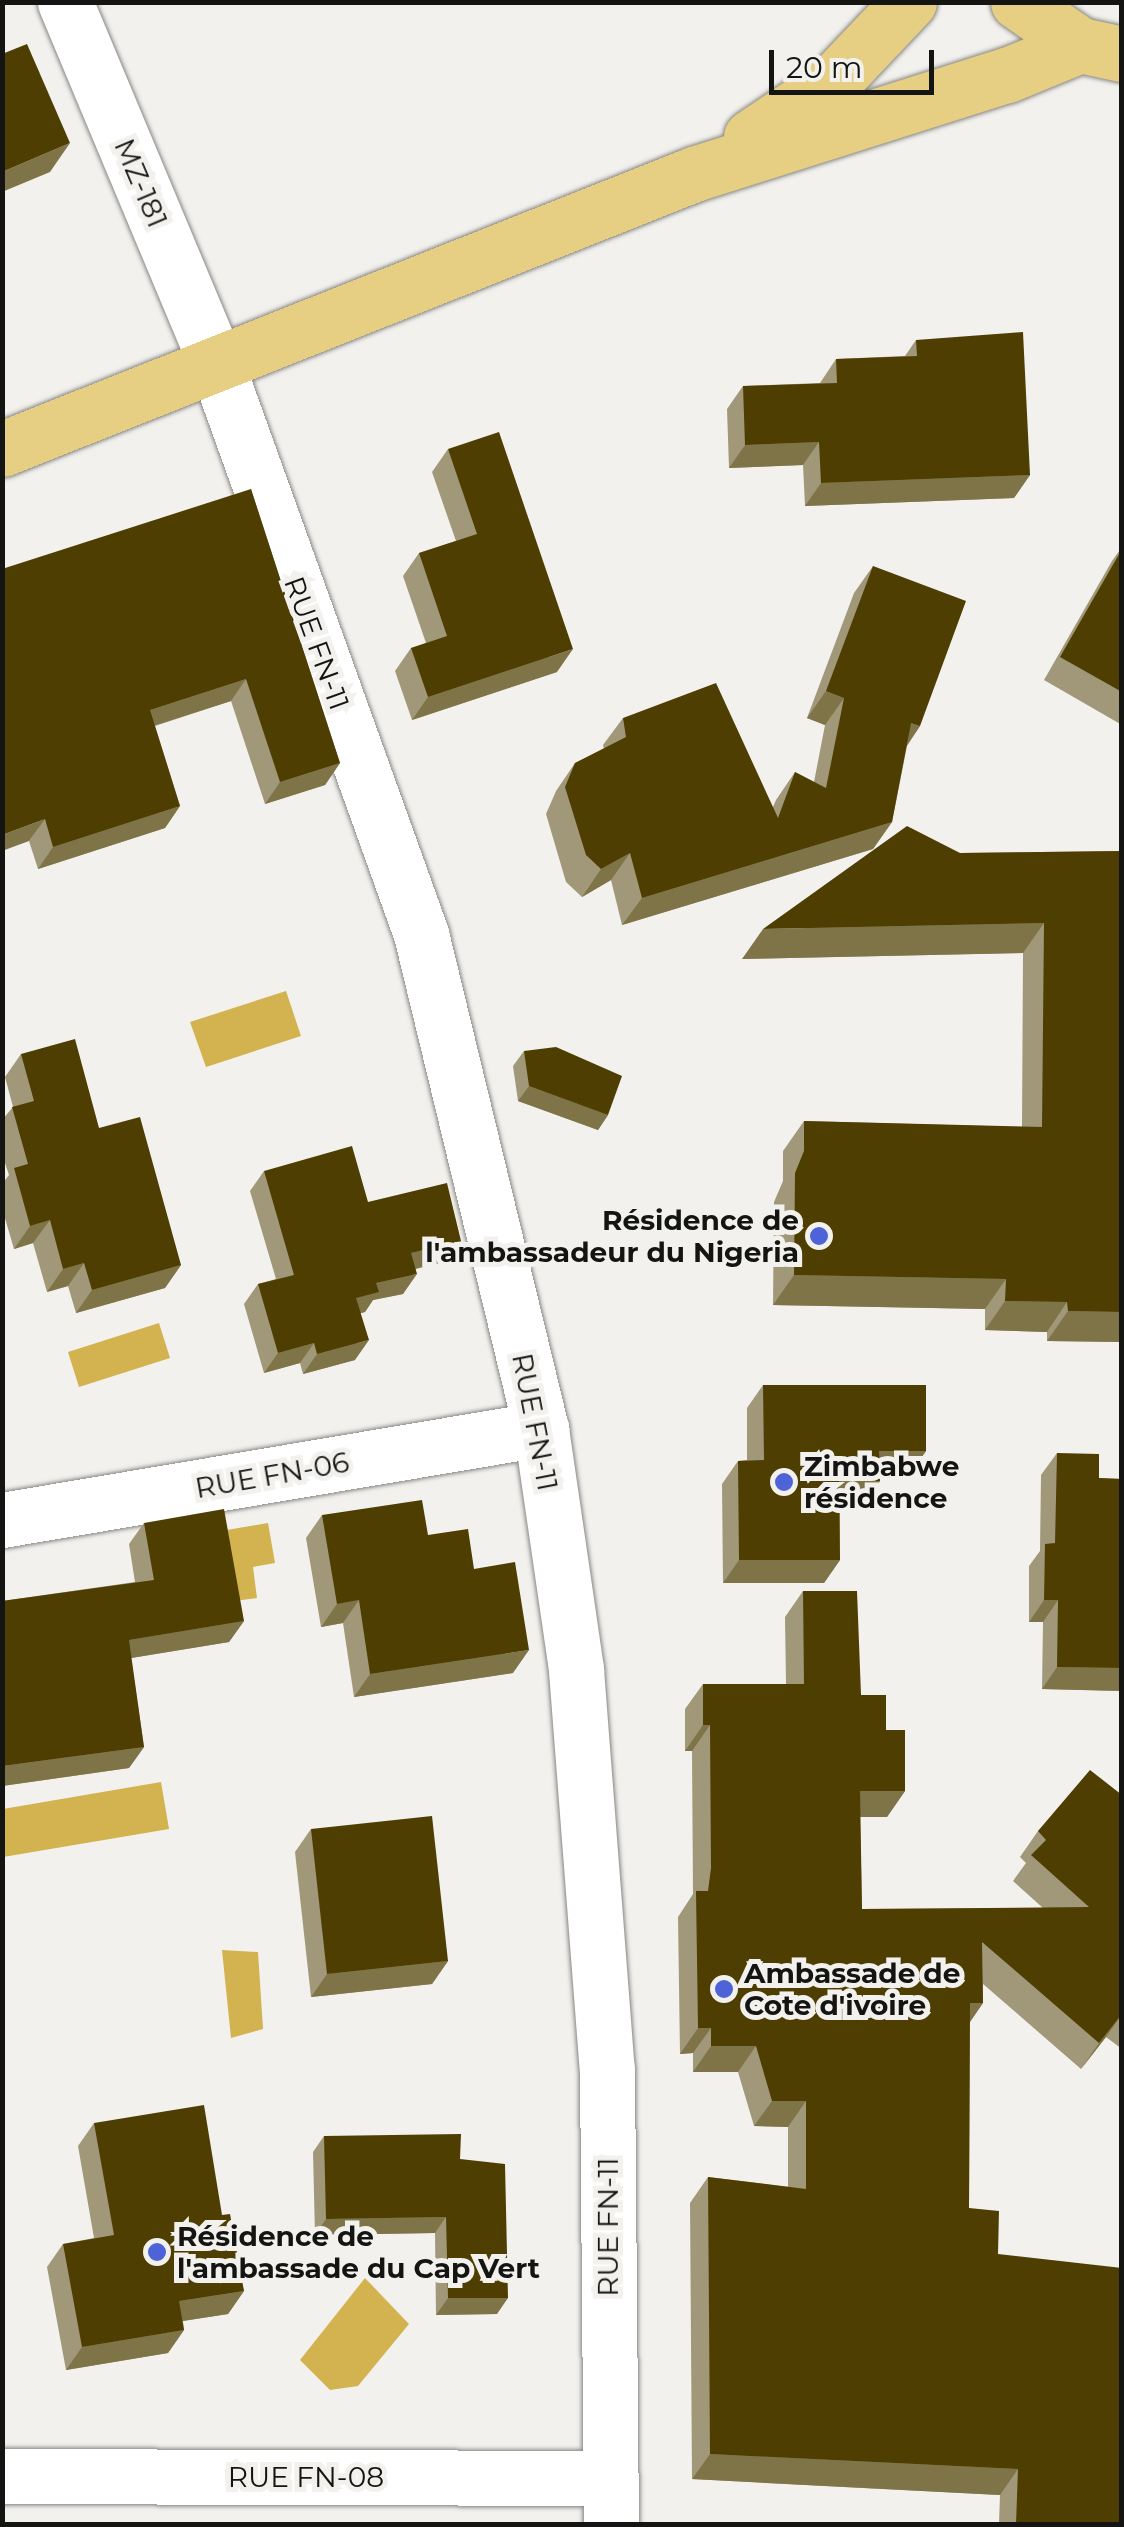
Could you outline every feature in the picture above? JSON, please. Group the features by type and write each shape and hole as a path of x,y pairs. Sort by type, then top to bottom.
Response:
{"main road":[{"path":"694,174 834,81 910,2"},
{"path":"1018,2 1110,55"},
{"path":"2,449 694,174 1008,75 1110,55"}],"street":[{"name":"MZ-181","path":"65,2 216,364"},
{"name":"RUE FN-11","path":"216,364 422,934 541,1430 576,1670 607,2069 610,2501"},
{"name":"RUE FN-06","path":"2,1520 541,1430"},
{"name":"RUE FN-08","path":"2,2476 610,2501"}],"shaded area":[{"path":"286,991 301,1036 206,1067 190,1022"},
{"path":"159,1323 170,1358 79,1387 68,1352"},
{"path":"268,1523 275,1563 253,1567 257,1598 225,1602 215,1532"},
{"path":"161,1782 169,1829 3,1857 3,1809"},
{"path":"222,1950 258,1952 263,2029 231,2038"},
{"path":"365,2278 409,2324 358,2386 330,2390 300,2360"}],"building":[{"path":"27,44 70,143 2,172 2,54"},
{"path":"1023,332 1030,475 821,483 819,442 745,445 743,386 837,383 836,359 917,356 916,340"},
{"path":"499,432 573,649 428,697 411,648 447,636 419,553 477,534 448,449"},
{"path":"251,489 340,763 280,782 246,679 150,710 180,806 53,847 45,819 2,835 2,569"},
{"path":"1122,549 1122,692 1060,657"},
{"path":"873,566 966,601 920,726 911,723 892,822 642,898 630,853 601,869 586,855 565,787 575,763 626,737 623,718 716,683 778,818 795,772 826,788 844,698 826,691"},
{"path":"907,826 960,853 1122,851 1122,1312 1068,1311 1067,1302 1005,1301 1006,1279 794,1275 795,1173 804,1151 804,1121 1042,1127 1044,923 763,929"},
{"path":"75,1039 99,1128 140,1117 181,1265 92,1290 84,1263 63,1269 50,1220 30,1226 14,1168 28,1164 12,1107 34,1101 21,1054"},
{"path":"556,1047 622,1076 608,1115 529,1086 524,1051"},
{"path":"352,1146 368,1202 447,1183 461,1241 411,1253 417,1274 376,1283 379,1292 356,1298 369,1340 317,1354 314,1343 278,1353 258,1284 294,1275 264,1171"},
{"path":"763,1385 926,1385 926,1451 879,1451 880,1481 839,1481 840,1560 739,1560 738,1461 764,1460"},
{"path":"1057,1453 1099,1454 1099,1478 1122,1479 1122,1668 1057,1667 1058,1600 1044,1600 1045,1544 1055,1543"},
{"path":"422,1500 428,1535 468,1529 474,1569 515,1562 529,1650 370,1674 359,1600 337,1604 322,1515"},
{"path":"224,1509 244,1621 129,1640 144,1747 2,1766 2,1601 154,1580 144,1523"},
{"path":"803,1591 857,1591 861,1695 886,1695 886,1730 905,1730 905,1791 860,1791 862,1909 1089,1907 1031,1855 1046,1840 1038,1831 1090,1770 1122,1795 1122,2014 1099,2043 982,1942 983,2003 970,2003 969,2208 999,2211 998,2254 1122,2268 1122,2524 1016,2524 1018,2469 710,2454 708,2177 806,2189 806,2101 772,2101 756,2046 711,2046 711,2028 698,2028 696,1891 708,1891 711,1868 710,1725 703,1725 703,1684 804,1684"},
{"path":"432,1816 448,1961 327,1974 311,1829"},
{"name":"Résidence de l'ambassade du Cap Vert","path":"204,2105 222,2215 230,2214 244,2291 179,2301 184,2330 82,2347 63,2244 114,2235 94,2123"},
{"path":"461,2134 460,2159 505,2164 508,2298 448,2298 446,2217 326,2219 324,2136"}],"place":[{"name":"Résidence de l'ambassadeur du Nigeria","path":"819,1236"},
{"name":"Zimbabwe résidence","path":"784,1482"},
{"name":"Ambassade de Cote d'ivoire","path":"724,1989"},
{"name":"Résidence de l'ambassade du Cap Vert","path":"157,2252"}]}
